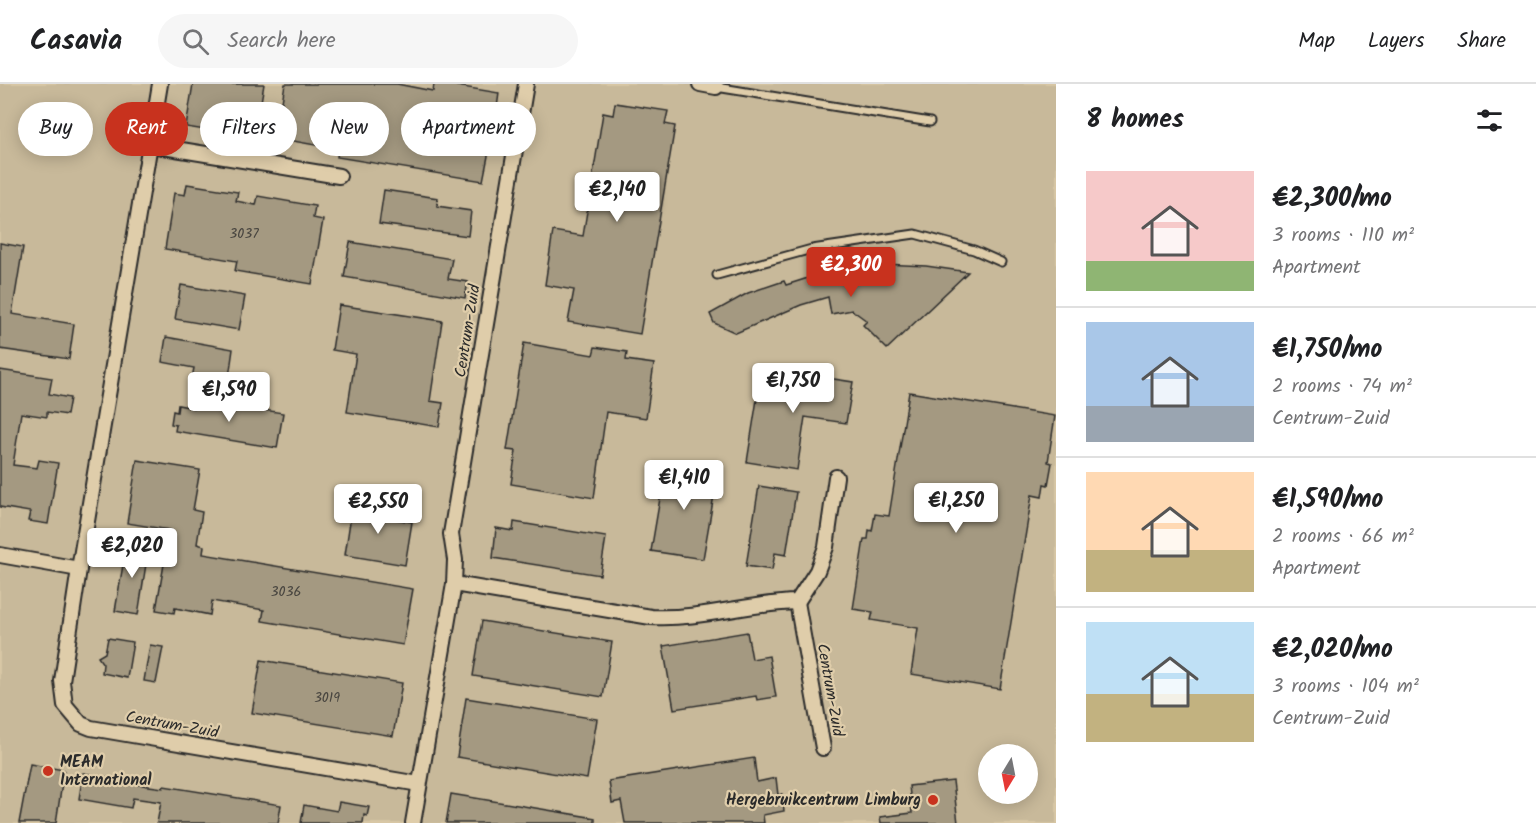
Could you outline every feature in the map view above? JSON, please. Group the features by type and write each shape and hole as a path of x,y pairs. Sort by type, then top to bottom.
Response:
{"street":[{"name":"Centrum-Zuid","path":"157,102 160,84"},
{"name":"Centrum-Zuid","path":"413,823 453,584 455,560 452,534 526,84"},
{"path":"700,84 716,87"},
{"path":"188,151 339,176"},
{"name":"Centrum-Zuid","path":"149,156 79,569 62,681 65,705 81,724 103,730 419,784"},
{"path":"453,584 651,617 674,618 770,602 796,602 818,571 826,547 836,477"},
{"path":"0,555 79,569"},
{"name":"Centrum-Zuid","path":"796,602 823,748"}],"lane":[{"path":"716,87 930,122"},
{"path":"717,275 812,249 915,234 974,249 1001,262"}],"shaded area":[{"path":"0,84 1056,84 1056,823 0,823"}],"building":[{"path":"193,84 264,84 261,102 200,102 200,129 188,127"},
{"path":"285,84 397,84 433,91 434,84 458,84 457,86 499,93 498,102 401,102 401,156 488,156 483,181 337,157 389,156 389,102 309,102 309,144 297,142 297,102 282,102"},
{"path":"615,103 668,111 665,124 675,126 640,334 568,322 574,290 545,285 553,231 583,236 603,113 613,115"},
{"path":"187,184 238,192 236,201 256,205 258,196 315,206 313,218 323,220 312,284 235,271 237,261 165,249 174,193 185,195"},
{"path":"384,190 438,198 437,206 471,211 468,236 379,224"},
{"path":"350,242 452,259 448,279 468,282 465,298 344,277"},
{"path":"0,243 23,247 12,314 74,324 69,359 0,349"},
{"path":"883,264 926,266 968,272 887,349 863,325 867,321 852,310 831,314 828,297 801,305 736,333 714,323 710,314 748,293 784,281 786,285 833,270"},
{"path":"181,285 245,296 239,330 175,319"},
{"path":"339,305 442,321 430,401 443,403 439,427 347,412 356,354 332,350"},
{"path":"166,337 233,349 228,384 192,378 194,368 162,362"},
{"path":"524,343 593,355 595,347 627,352 626,360 654,364 646,418 606,412 594,498 511,484 516,451 507,450"},
{"path":"762,368 853,382 846,423 805,417 797,470 747,462"},
{"path":"0,370 52,378 49,394 70,398 67,415 47,412 47,417 21,413 13,465 37,468 39,460 58,463 48,524 28,521 30,512 0,507"},
{"path":"909,392 1055,416 1048,462 1052,463 1048,485 1044,484 1042,497 1032,495 1000,689 911,674 918,628 871,620 873,612 853,609 864,539 868,539 869,530 872,531 875,514 889,516"},
{"path":"195,399 283,413 277,448 175,431 176,425 171,424 173,411 177,412 178,405 194,408"},
{"path":"137,460 200,470 193,510 202,512 197,544 204,546 203,554 413,589 403,645 262,621 264,610 212,601 210,615 175,608 174,613 156,610 170,530 127,523"},
{"path":"666,463 718,472 703,559 651,551"},
{"path":"759,486 796,492 786,555 775,553 772,570 746,566"},
{"path":"353,502 395,510 394,519 412,522 405,565 345,555"},
{"path":"514,522 606,537 600,575 493,558 496,528 513,531"},
{"path":"127,542 149,545 138,615 115,611"},
{"path":"482,621 612,642 603,697 473,676"},
{"path":"747,632 752,659 769,656 776,697 757,700 756,696 674,709 663,646"},
{"path":"108,638 133,642 127,678 102,673 103,664 98,657 105,653"},
{"path":"150,645 163,647 156,683 144,681"},
{"path":"261,660 402,683 393,736 252,713"},
{"path":"466,698 597,719 587,779 457,757"},
{"path":"754,758 757,782 776,778 778,795 782,794 784,811 763,815 764,823 625,823 621,801 612,803 609,781"},
{"path":"30,764 64,770 56,823 19,823"},
{"path":"83,773 135,782 135,784 163,788 164,786 281,805 278,823 157,823 161,802 133,798 131,808 79,799"},
{"name":"Hergebruikcentrum Limburg","path":"953,781 958,823 881,823 880,817 912,813 909,786"},
{"path":"451,794 595,818 595,823 446,823"},
{"path":"339,802 369,807 367,816 364,815 363,823 301,823 304,805 337,811"}],"place":[{"name":"MEAM International","path":"48,771"},
{"name":"Hergebruikcentrum Limburg","path":"933,800"}]}
